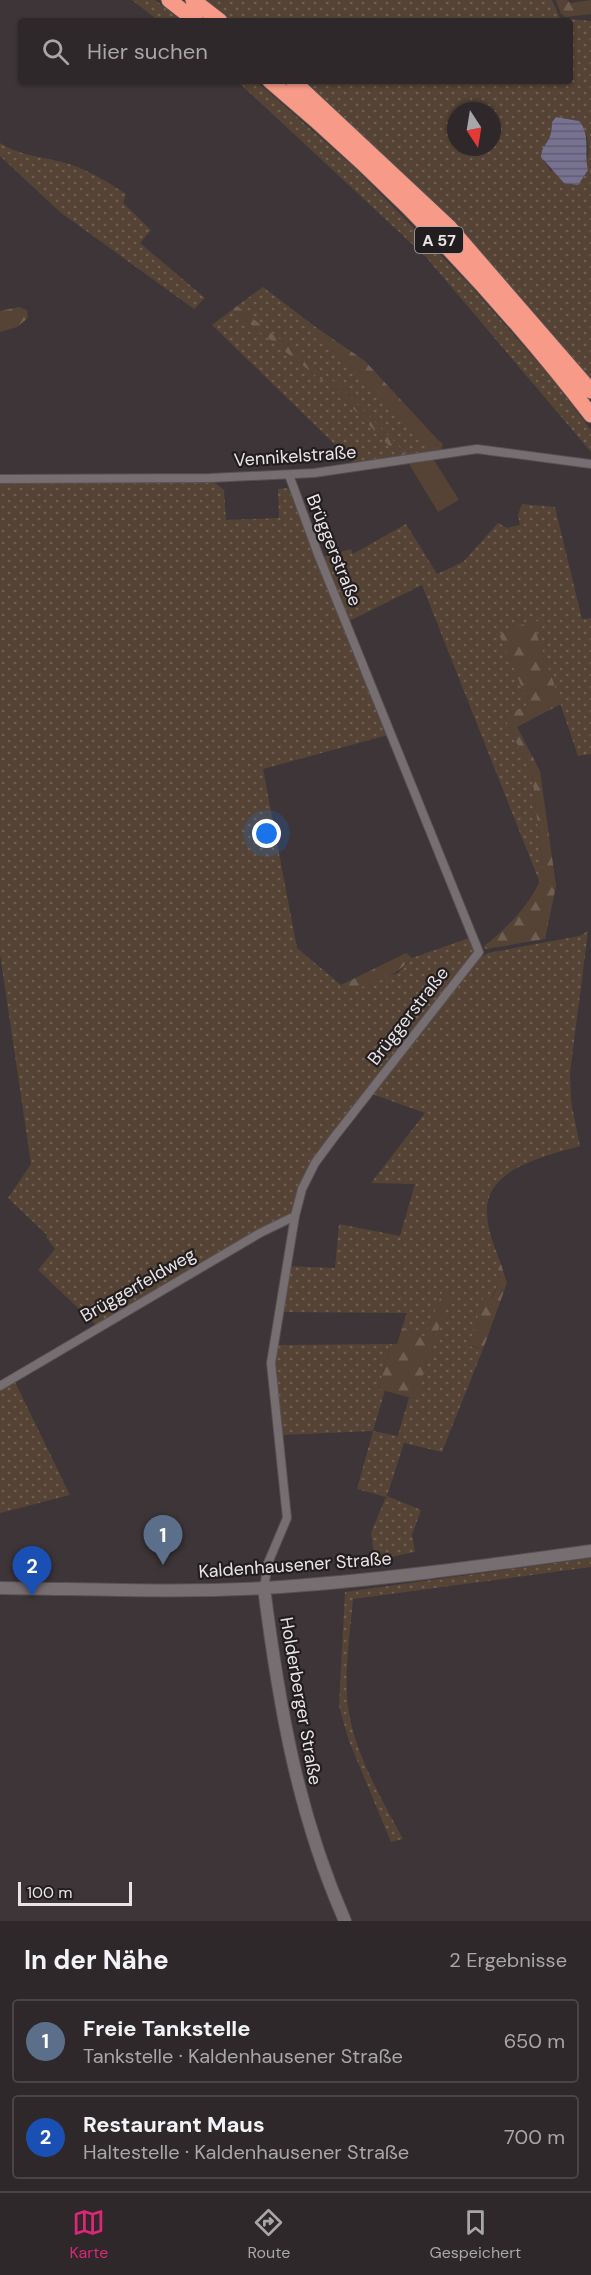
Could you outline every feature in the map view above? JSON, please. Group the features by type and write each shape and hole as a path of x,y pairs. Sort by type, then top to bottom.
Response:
{"highway":[{"path":"169,0 192,18"},
{"path":"193,0 216,18"},
{"name":"A 57","path":"273,84 376,177 442,243 511,318 591,415"},
{"name":"A 57","path":"296,84 449,227 591,391"}],"main road":[{"name":"Kaldenhausener Straße","path":"0,1588 135,1591 264,1588 418,1573 591,1551"},
{"name":"Holderberger Straße","path":"264,1588 291,1763 312,1836 345,1921"}],"street":[{"name":"Vennikelstraße","path":"0,479 210,478 289,475 350,469 477,449 591,464"},
{"name":"Brüggerstraße","path":"264,1588 268,1563 287,1518 271,1363 295,1216 302,1189 315,1163 479,952 318,554 289,475"},
{"name":"Brüggerfeldweg","path":"0,1386 260,1233 295,1216"}],"green space":[{"path":"132,0 155,0 178,18 155,18"},
{"path":"204,0 552,0 560,18 225,18"},
{"path":"556,0 567,0 571,3 591,0 591,14 566,17 561,14"},
{"path":"573,19 591,21 591,380 304,84 573,84","holes":["556,117 579,121 588,141 586,163 551,171 541,154 552,137 552,122"]},
{"path":"240,84 259,84 355,168 469,284 549,375 591,430 591,452 426,257"},
{"path":"0,143 17,151 79,168 126,194 123,203 151,230 140,243 205,298 194,309 60,212 0,156"},
{"path":"263,287 317,328 312,335 357,370 437,448 438,440 443,444 441,452 410,458 339,386 237,306"},
{"path":"237,306 339,386 410,458 402,459 337,392 232,310"},
{"path":"19,307 27,310 28,318 17,327 0,332 0,311"},
{"path":"232,310 337,392 402,459 357,466 212,325"},
{"path":"317,328 365,361 438,440 437,448 433,448 357,370 311,335"},
{"path":"434,460 459,500 438,512 409,464"},
{"path":"214,482 224,490 226,520 279,518 278,489 288,488 388,735 263,769 297,948 347,990 398,973 412,958 472,937 474,950 468,963 313,1161 292,1214 96,1325 38,1270 55,1249 46,1237 47,1235 8,1198 31,1164 0,954 0,483"},
{"path":"522,504 555,507 582,619 591,618 591,754 578,756 536,632 500,634 529,704 504,716 532,775 543,870 540,883 422,585 349,621 323,557 351,549 353,554 406,524 437,574 463,562 498,523 507,528 520,525 518,515"},
{"path":"531,621 541,621 543,626 536,632 561,704 517,727 540,771 556,886 545,939 486,949 483,947 511,922 527,902 540,881 543,870 532,775 504,716 529,704 499,634"},
{"path":"588,931 570,1073 571,1101 580,1146 535,1160 506,1175 495,1186 488,1199 489,1228 501,1264 498,1266 499,1282 469,1346 483,1349 442,1452 404,1443 387,1496 421,1510 412,1535 415,1552 375,1560 371,1533 386,1497 357,1489 373,1431 398,1436 409,1397 415,1399 443,1291 425,1338 402,1328 407,1313 283,1312 289,1266 335,1268 339,1224 400,1236 415,1184 371,1183 425,1113 372,1094 479,958 488,953 579,936"},
{"path":"406,953 412,958 398,971 382,980 347,990 341,985"},
{"path":"501,1264 507,1283 483,1349 469,1345 483,1298 493,1297 499,1282 498,1266"},
{"path":"443,1290 451,1292 415,1399 379,1389 390,1344 397,1344 402,1328 425,1338"},
{"path":"390,1344 379,1388 385,1390 373,1431 281,1435 274,1355 278,1345"},
{"path":"15,1382 70,1495 0,1513 0,1389"},
{"path":"591,1558 591,1567 353,1599 347,1666 348,1706 362,1758 403,1839 391,1842 349,1741 339,1706 345,1592"}],"shaded area":[{"path":"556,117 579,121 585,132 588,170 578,185 564,183 541,157 543,148 549,139 552,122"}],"place":[{"name":"Freie Tankstelle","path":"163,1565"},
{"name":"Restaurant Maus","path":"32,1596"}]}
